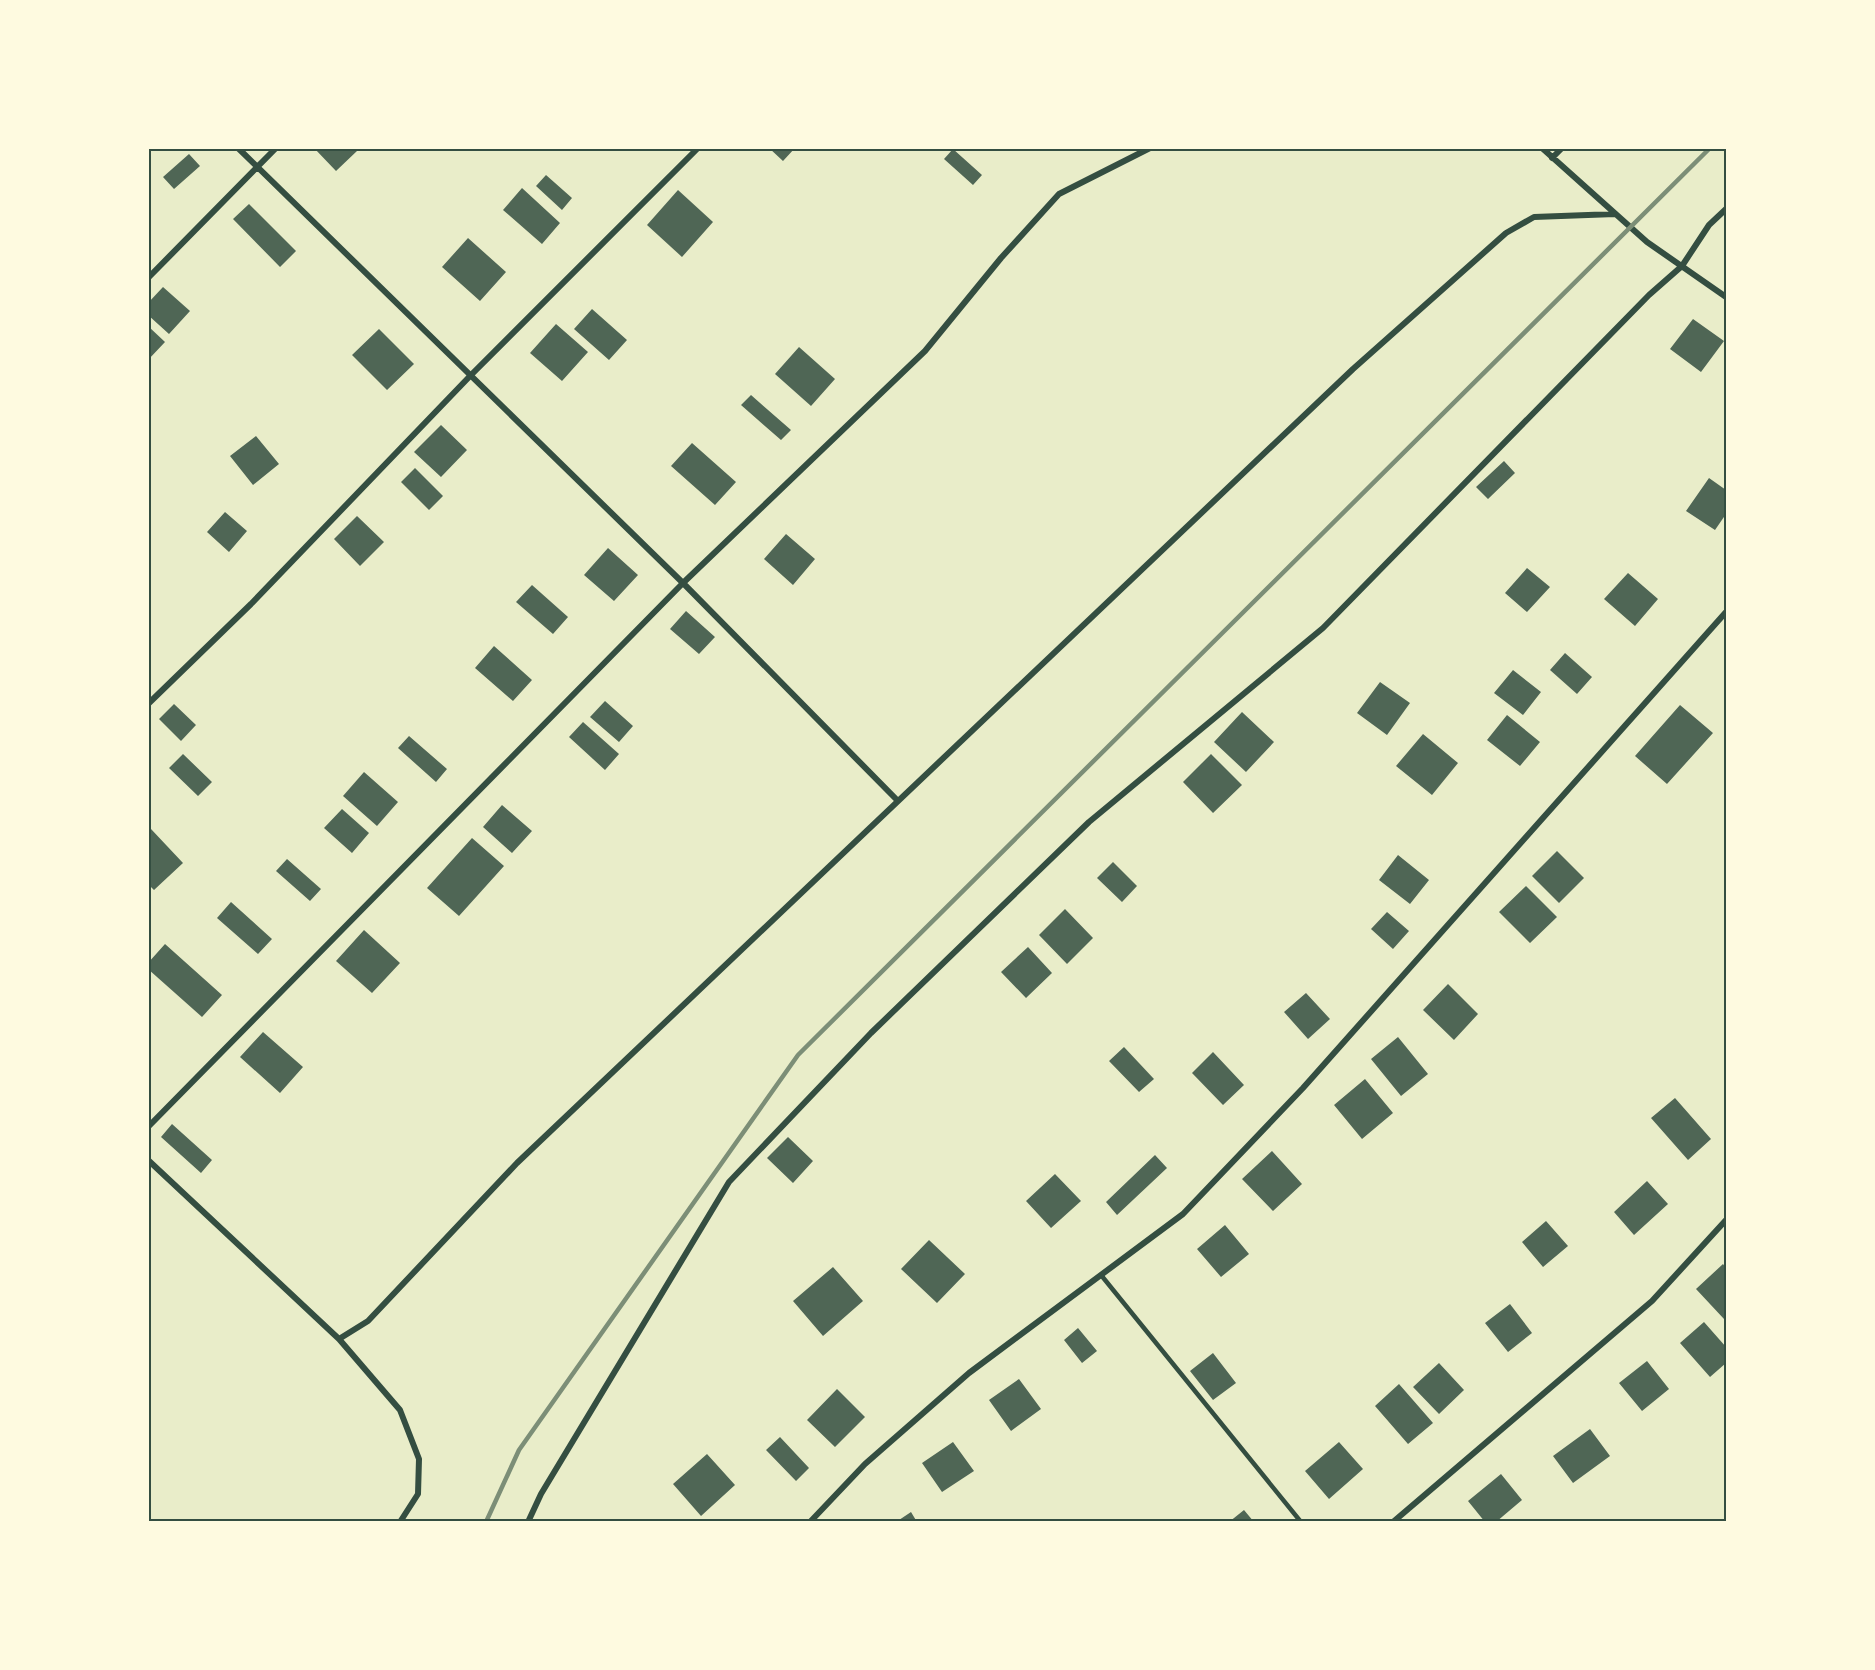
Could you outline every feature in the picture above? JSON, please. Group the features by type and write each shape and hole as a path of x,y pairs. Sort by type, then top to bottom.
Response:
{"street":[{"path":"238,148 683,583 898,801"},
{"path":"148,278 276,148"},
{"path":"148,704 250,604 471,375 698,148"},
{"path":"148,1127 683,583 925,351 1002,258 1059,194 1150,148"},
{"path":"1542,148 1647,242 1726,297"},
{"path":"1552,158 1562,148"},
{"path":"528,1521 541,1494 729,1182 871,1033 1089,822 1323,628 1649,295 1682,266 1709,225 1726,209"},
{"path":"339,1339 368,1321 517,1163 1353,369 1506,232 1534,217 1615,214"},
{"path":"810,1521 865,1464 969,1373 1183,1214 1303,1088 1726,612"},
{"path":"148,1160 339,1339 400,1410 419,1459 418,1494 400,1521"},
{"path":"1393,1521 1652,1301 1726,1220"}],"lane":[{"path":"1101,1275 1301,1521"}],"building":[{"path":"314,148 355,148 357,151 336,171"},
{"path":"769,148 795,148 783,161"},
{"path":"953,149 982,175 973,185 944,159"},
{"path":"189,154 200,166 174,189 163,177"},
{"path":"546,175 572,198 562,210 536,186"},
{"path":"522,188 560,223 542,244 503,210"},
{"path":"678,190 713,222 682,257 647,225"},
{"path":"249,204 296,251 280,267 233,219"},
{"path":"468,238 506,272 480,301 442,267"},
{"path":"163,287 190,311 169,334 148,315 148,303"},
{"path":"592,309 627,340 609,360 574,329"},
{"path":"1693,319 1724,341 1701,372 1670,349"},
{"path":"556,324 588,352 562,381 530,353"},
{"path":"148,326 165,342 148,360"},
{"path":"379,329 414,364 387,390 352,355"},
{"path":"799,347 835,379 811,406 775,374"},
{"path":"751,395 791,430 781,440 741,405"},
{"path":"441,425 467,450 441,477 414,452"},
{"path":"256,436 279,464 253,485 230,456"},
{"path":"692,443 736,482 715,505 671,466"},
{"path":"1504,461 1515,473 1488,499 1476,487"},
{"path":"415,468 443,496 429,510 401,482"},
{"path":"1709,478 1726,490 1726,514 1715,530 1686,511"},
{"path":"225,512 247,531 229,552 207,532"},
{"path":"357,516 384,542 360,566 334,539"},
{"path":"786,534 815,559 793,585 764,559"},
{"path":"608,548 638,575 614,601 584,575"},
{"path":"1527,568 1550,587 1527,612 1505,593"},
{"path":"1628,573 1658,599 1635,626 1604,599"},
{"path":"532,585 568,617 553,634 516,602"},
{"path":"686,611 715,637 699,654 670,629"},
{"path":"494,646 532,680 513,701 475,668"},
{"path":"1565,653 1592,677 1577,694 1550,670"},
{"path":"1513,670 1541,692 1523,715 1494,693"},
{"path":"1380,682 1410,703 1387,735 1357,713"},
{"path":"605,701 633,726 619,742 590,717"},
{"path":"174,704 196,725 181,741 159,719"},
{"path":"1680,705 1713,733 1667,784 1635,756"},
{"path":"1242,712 1274,742 1246,772 1214,742"},
{"path":"1507,715 1540,742 1520,766 1487,740"},
{"path":"583,722 619,754 605,770 569,737"},
{"path":"1423,734 1458,763 1432,795 1396,766"},
{"path":"409,736 447,769 436,782 398,748"},
{"path":"183,754 212,782 198,796 169,768"},
{"path":"1211,754 1242,785 1213,813 1183,782"},
{"path":"364,772 398,802 377,826 343,796"},
{"path":"502,805 532,831 512,853 483,827"},
{"path":"342,809 369,833 352,853 324,828"},
{"path":"151,829 183,863 154,890 148,884 148,831"},
{"path":"472,838 504,866 459,916 427,888"},
{"path":"1557,851 1584,878 1559,903 1532,876"},
{"path":"1398,855 1429,880 1410,904 1379,880"},
{"path":"287,859 321,889 310,901 276,871"},
{"path":"1113,862 1137,886 1122,902 1097,878"},
{"path":"1526,886 1557,917 1530,943 1499,912"},
{"path":"231,902 272,939 258,954 217,918"},
{"path":"1065,909 1093,938 1067,964 1039,935"},
{"path":"1387,912 1409,931 1393,949 1371,929"},
{"path":"364,930 400,963 372,993 336,961"},
{"path":"165,944 222,995 202,1017 148,969 148,963"},
{"path":"1028,947 1052,973 1026,998 1001,972"},
{"path":"1448,984 1478,1014 1454,1040 1423,1010"},
{"path":"1306,993 1330,1019 1308,1039 1284,1012"},
{"path":"263,1032 303,1067 280,1093 240,1057"},
{"path":"1398,1037 1428,1074 1401,1096 1371,1059"},
{"path":"1124,1047 1154,1079 1139,1092 1109,1061"},
{"path":"1213,1052 1244,1085 1223,1105 1192,1073"},
{"path":"1365,1079 1393,1113 1362,1139 1334,1105"},
{"path":"1675,1098 1711,1139 1688,1160 1651,1118"},
{"path":"172,1124 212,1160 201,1173 161,1137"},
{"path":"788,1137 813,1161 793,1183 767,1158"},
{"path":"1272,1151 1302,1184 1273,1211 1242,1179"},
{"path":"1155,1155 1167,1168 1117,1215 1106,1202"},
{"path":"1055,1174 1081,1201 1051,1228 1026,1201"},
{"path":"1647,1181 1668,1204 1634,1235 1614,1212"},
{"path":"1546,1221 1568,1246 1543,1267 1522,1242"},
{"path":"1225,1225 1249,1254 1221,1277 1197,1249"},
{"path":"929,1240 965,1274 937,1303 901,1269"},
{"path":"1723,1264 1726,1268 1724,1319 1696,1289"},
{"path":"833,1267 863,1301 823,1336 793,1301"},
{"path":"1510,1304 1532,1333 1508,1352 1485,1323"},
{"path":"1704,1322 1726,1347 1726,1363 1710,1377 1680,1343"},
{"path":"1078,1328 1097,1351 1082,1363 1064,1340"},
{"path":"1213,1353 1236,1383 1213,1400 1190,1371"},
{"path":"1647,1361 1669,1389 1642,1411 1619,1383"},
{"path":"1439,1363 1464,1390 1439,1414 1413,1387"},
{"path":"1019,1379 1041,1409 1011,1431 989,1400"},
{"path":"1399,1384 1433,1423 1408,1444 1375,1406"},
{"path":"837,1389 865,1417 835,1447 807,1420"},
{"path":"1590,1429 1610,1456 1573,1483 1553,1456"},
{"path":"780,1437 809,1468 796,1481 766,1450"},
{"path":"953,1442 974,1471 942,1492 922,1463"},
{"path":"1339,1442 1363,1469 1329,1499 1305,1471"},
{"path":"707,1454 735,1485 701,1516 673,1484"},
{"path":"1501,1474 1522,1500 1496,1522 1485,1522 1468,1501"},
{"path":"1244,1510 1254,1522 1229,1522"},
{"path":"911,1512 917,1522 896,1522"}],"railway":[{"path":"486,1522 519,1450 798,1055 1710,148"}]}
